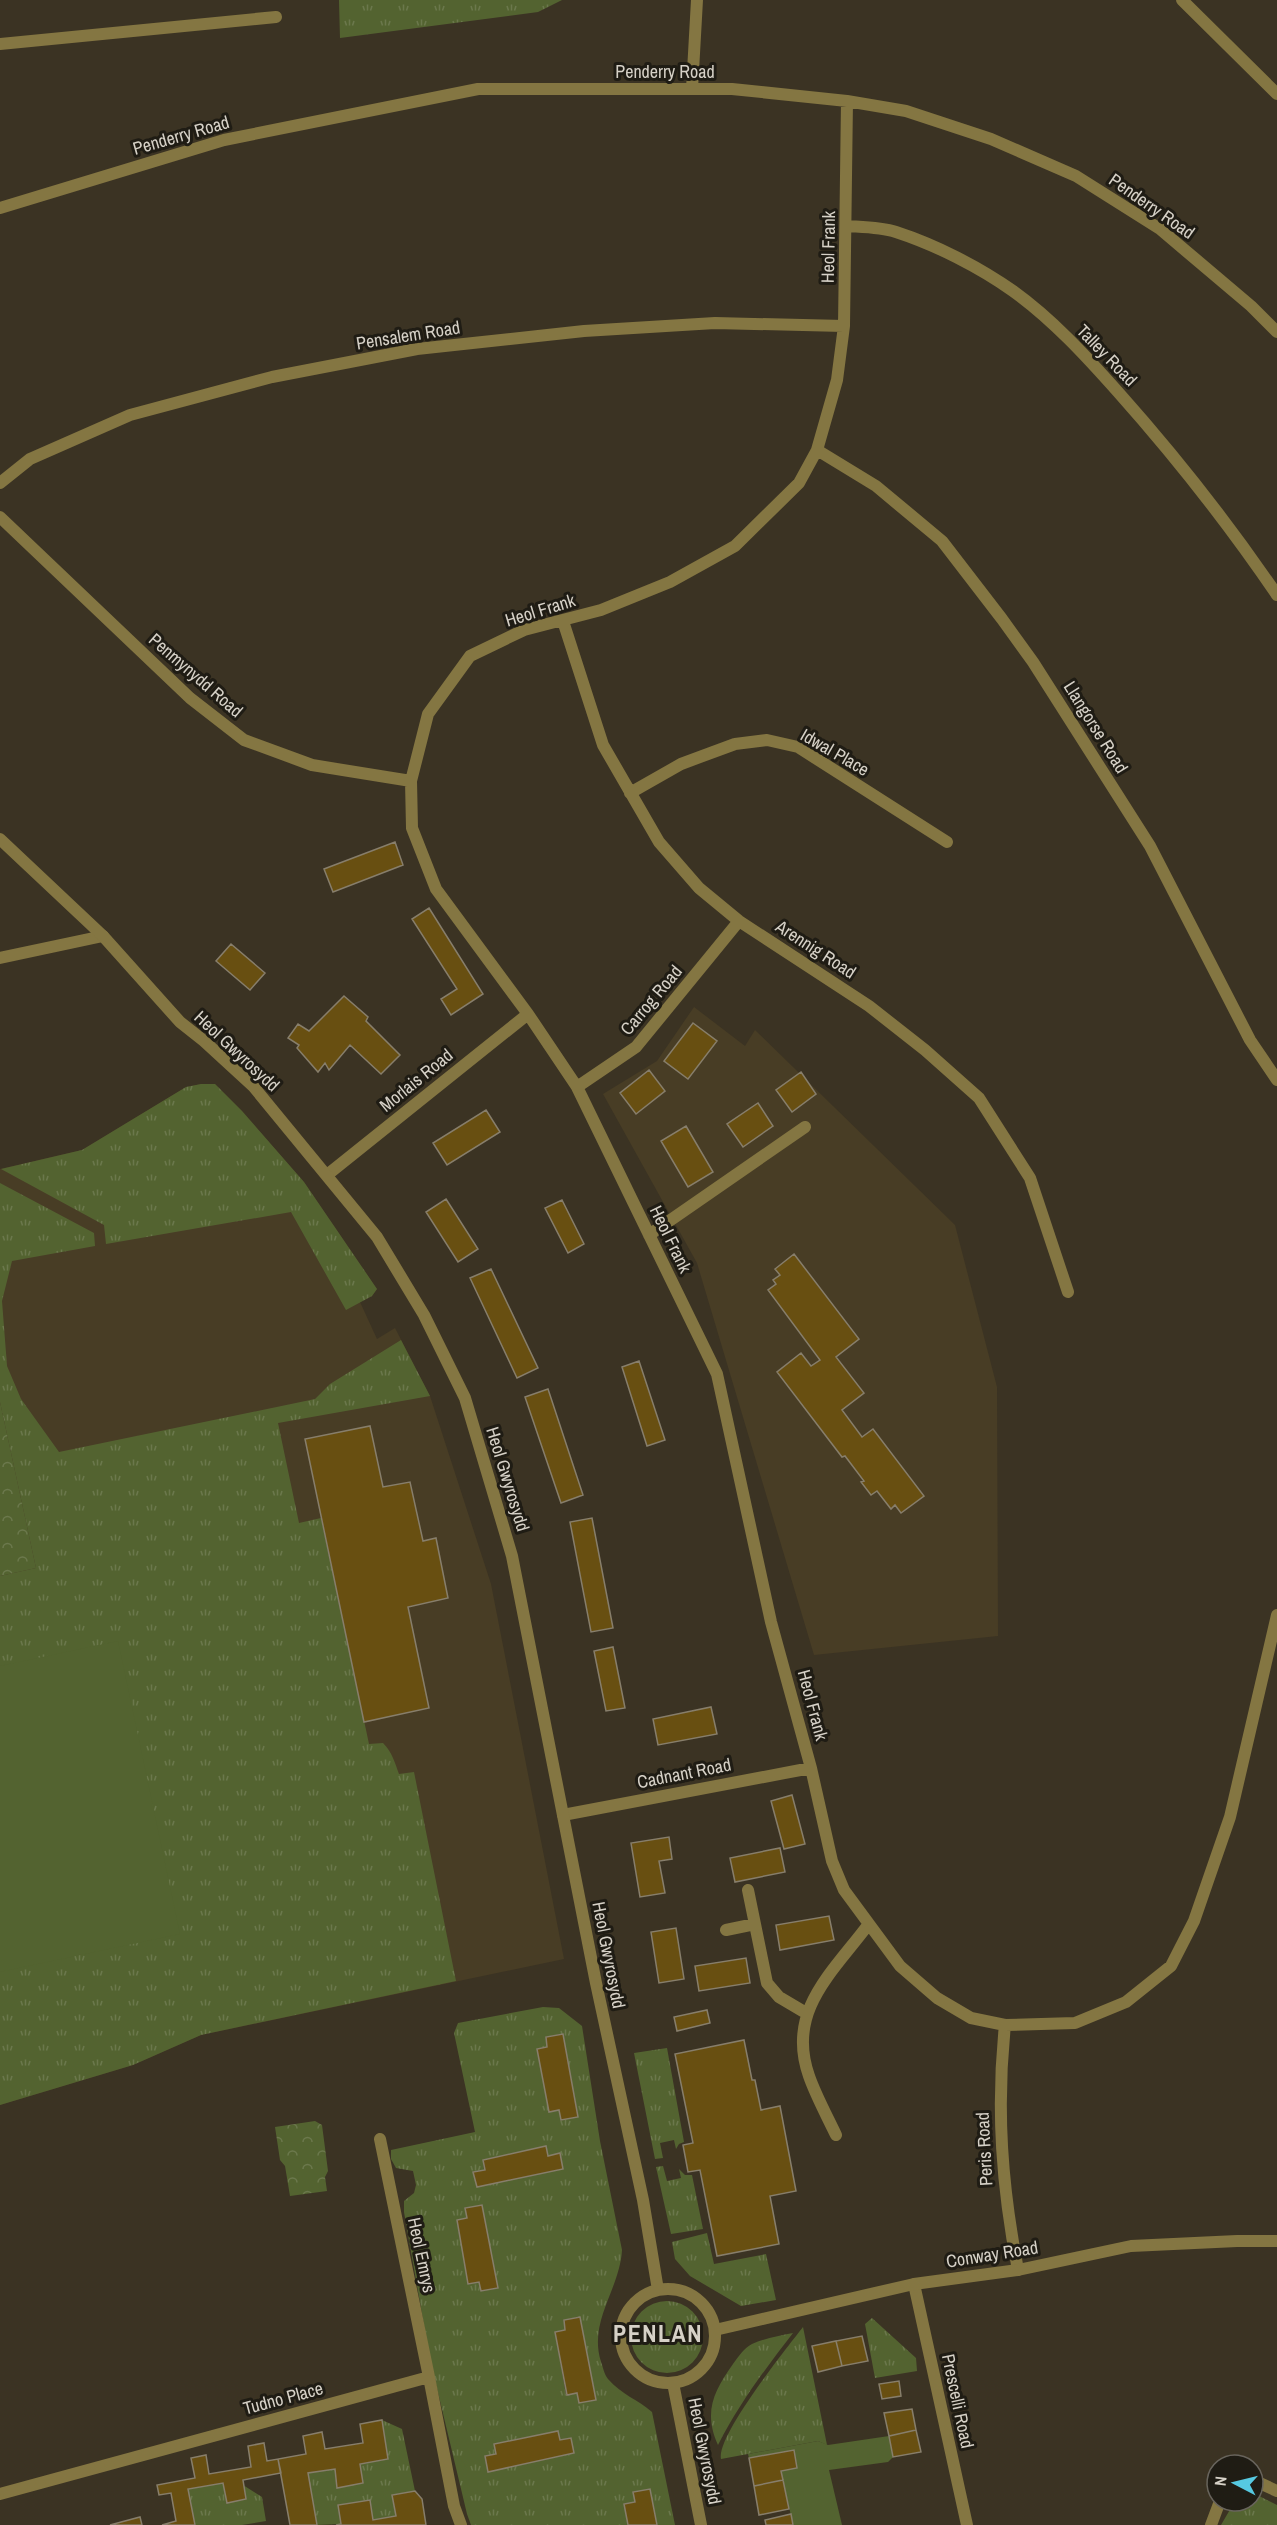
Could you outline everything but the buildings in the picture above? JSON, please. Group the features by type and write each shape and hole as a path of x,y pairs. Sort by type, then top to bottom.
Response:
{"street":[{"path":"692,89 697,0"},
{"path":"1182,0 1277,94"},
{"path":"0,44 276,17"},
{"name":"Penderry Road","path":"0,208 224,140 478,89 732,89 847,101 906,111 992,138 1076,176 1160,228 1251,306 1277,332"},
{"name":"Heol Frank","path":"847,101 844,326 837,380 817,450 798,483 735,546 670,582 601,610 524,630 470,656 428,714 411,781 412,828 436,889 528,1014 577,1087 717,1374 771,1622 811,1768 832,1861 844,1890 900,1966 937,1998 971,2018 1005,2025 1075,2023 1126,2002 1171,1966 1194,1921 1230,1817 1277,1615"},
{"name":"Talley Road","path":"847,225 894,231 956,258 1013,291 1042,315 1098,369 1165,444 1228,523 1277,595"},
{"name":"Pensalem Road","path":"0,483 30,459 130,415 272,377 417,349 584,331 716,323 844,326"},
{"name":"Llangorse Road","path":"817,450 876,486 942,541 1002,619 1033,662 1150,846 1250,1040 1277,1080"},
{"name":"Penmynydd Road","path":"0,517 190,698 243,740 312,765 411,781"},
{"name":"Arennig Road","path":"563,621 603,746 666,850 699,888 739,921 869,1006 925,1050 979,1098 1029,1178 1068,1292"},
{"name":"Idwal Place","path":"630,793 681,764 735,744 767,740 798,747 947,842"},
{"name":"Heol Gwyrosydd","path":"0,838 103,936 180,1022 254,1086 377,1237 423,1314 465,1398 512,1556 596,1983 643,2200 658,2289"},
{"name":"Carrog Road","path":"577,1087 636,1047 739,921"},
{"path":"0,958 103,936"},
{"name":"Morlais Road","path":"327,1175 528,1014"},
{"path":"649,1235 806,1127"},
{"name":"Cadnant Road","path":"563,1815 811,1768"},
{"path":"748,1890 767,1983 779,1997 806,2013"},
{"path":"726,1930 755,1924"},
{"path":"836,2135 809,2076 802,2051 806,2013 816,1995 868,1925"},
{"name":"Peris Road","path":"1005,2025 999,2074 1000,2133 1006,2205 1018,2270"},
{"name":"Heol Emrys","path":"380,2139 429,2377"},
{"name":"Conway Road","path":"715,2330 914,2284 1018,2270 1131,2246 1277,2241"},
{"name":"Prescelli Road","path":"914,2284 967,2525"},
{"path":"658,2289 674,2289 689,2294 702,2303 711,2316 715,2330 713,2350 703,2369 692,2378 673,2384 652,2381 639,2375 630,2365 622,2350 620,2335 623,2319 644,2295 658,2289"},
{"path":"429,2377 454,2506 461,2525"},
{"name":"Tudno Place","path":"0,2494 429,2377"},
{"name":"Heol Gwyrosydd","path":"673,2384 701,2525"}],"shaded area":[{"path":"694,1007 745,1046 755,1030 955,1225 997,1387 998,1636 814,1655 697,1263 603,1094 657,1061"},
{"path":"215,1084 242,1111 304,1182 377,1289 372,1296 360,1302 377,1339 395,1328 430,1396 491,1584 564,1959 201,2035 133,2065 0,2105 0,1169 82,1150 186,1087"}],"green space":[{"path":"339,0 562,0 538,12 340,38"},
{"path":"215,1084 242,1111 304,1182 377,1289 372,1296 346,1310 291,1212 106,1244 104,1225 1,1169 82,1150 186,1087"},
{"path":"0,1183 94,1233 95,1246 12,1261 2,1301 7,1366 21,1399 59,1452 315,1399 330,1384 401,1340 430,1396 278,1423 299,1523 321,1518 369,1744 383,1743 386,1746 399,1774 414,1772 456,1981 201,2035 133,2065 0,2105 0,1576 36,1568 0,1402"},
{"path":"0,1402 36,1568 0,1576"},
{"path":"118,1641 180,1934 0,1972 0,1666"},
{"path":"543,2007 559,2008 582,2026 600,2141 622,2250 616,2278 601,2319 598,2347 608,2379 652,2412 675,2525 657,2525 650,2489 634,2492 635,2502 628,2525 471,2525 430,2359 404,2212 404,2201 414,2193 416,2185 413,2171 396,2168 391,2159 391,2150 475,2132 454,2033 458,2023","holes":["563,2034 578,2117 559,2110 549,2112 537,2049 547,2047 546,2037","546,2146 548,2156 560,2154 562,2169 477,2187 474,2172 484,2170 483,2160","482,2205 497,2288 481,2291 479,2282 468,2283 457,2221 467,2218 465,2208","580,2317 596,2399 579,2403 577,2393 566,2395 555,2332 565,2330 564,2320","557,2431 560,2440 571,2438 574,2453 488,2472 485,2457 496,2454 494,2444"]},
{"path":"667,2048 684,2142 676,2149 674,2140 660,2143 663,2158 655,2159 634,2053"},
{"path":"315,2121 322,2125 328,2171 325,2177 327,2191 290,2196 285,2166 280,2160 275,2127"},
{"path":"663,2166 667,2181 681,2178 679,2169 685,2175 692,2175 703,2229 671,2234 656,2167"},
{"path":"707,2233 714,2264 766,2254 776,2300 741,2306 690,2276 675,2259 672,2242"},
{"path":"667,2301 687,2307 697,2317 703,2337 697,2357 687,2367 667,2373 647,2367 637,2357 631,2337 637,2317 647,2307"},
{"path":"872,2318 916,2358 917,2371 875,2378 865,2324"},
{"path":"803,2327 827,2445 818,2441 721,2459 722,2448 740,2413"},
{"path":"793,2333 753,2387 718,2445 711,2422 711,2412 716,2393 726,2374 749,2346"},
{"path":"382,2420 402,2429 415,2491 392,2495 396,2516 373,2520 370,2500 341,2524 317,2525 308,2473 335,2469 338,2487 363,2483 360,2464 388,2459"},
{"path":"889,2436 893,2457 888,2462 829,2470 842,2525 793,2525 781,2471 794,2451 749,2458 748,2454 818,2441 828,2445"},
{"path":"223,2483 227,2503 245,2499 243,2485 262,2497 266,2521 242,2525 195,2525 188,2489"},
{"path":"1265,2499 1277,2505 1277,2525 1221,2525 1228,2513 1265,2513"}],"district":[{"name":"PENLAN","path":"658,2333"}]}
